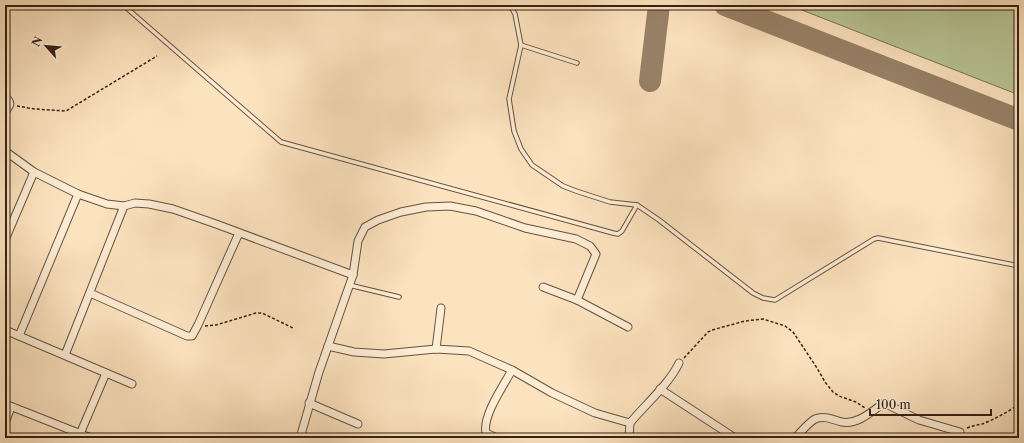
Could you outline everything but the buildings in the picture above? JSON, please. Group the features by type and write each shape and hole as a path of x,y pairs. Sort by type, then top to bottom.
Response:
{"street":[{"path":"5,96 10,104 5,113"},
{"path":"5,151 34,172 78,194 107,204 124,206 135,203 167,208 216,224 353,275"},
{"path":"5,240 34,172"},
{"path":"19,336 78,194"},
{"path":"65,355 124,206"},
{"path":"300,438 318,372 353,275 358,241 365,227 378,220 401,212 426,207 450,206 476,210 525,228 576,239 590,246 596,254 577,300"},
{"path":"90,293 187,336 192,336 239,233"},
{"path":"543,287 577,300 628,327"},
{"path":"436,349 441,308"},
{"path":"5,330 132,384"},
{"path":"328,346 354,352 384,354 436,349 469,351 512,370 552,393 595,413 630,422"},
{"path":"629,438 630,422 676,370 679,363"},
{"path":"497,438 486,433 486,421 495,400 512,370"},
{"path":"80,434 106,373"},
{"path":"660,389 735,438"},
{"path":"309,402 358,424"},
{"path":"795,438 815,419 828,417 843,422 849,422 870,414 884,403 919,420 960,432"},
{"path":"5,423 8,406 91,438"}],"lane":[{"path":"123,5 281,142 618,234 622,231 637,205"},
{"path":"510,5 515,14 521,45 509,100 514,131 521,149 532,165 563,186 576,192 610,202 637,205 659,220 753,293 763,298 775,300 874,239 878,238 1019,266"},
{"path":"521,45 577,63"},
{"path":"349,285 399,297"}],"path":[{"path":"10,104 35,109 66,111 157,56"},
{"path":"198,325 216,325 256,313 262,313 294,328"},
{"path":"679,363 708,332 745,321 763,319 790,329 812,359 825,382 833,392 839,396 856,402 870,414"},
{"path":"960,432 972,426 983,424 1013,409 1019,404"}],"green space":[{"path":"789,5 1019,5 1019,95"}],"taxiway":[{"path":"650,81 659,5"},
{"path":"725,5 1019,120"}]}
